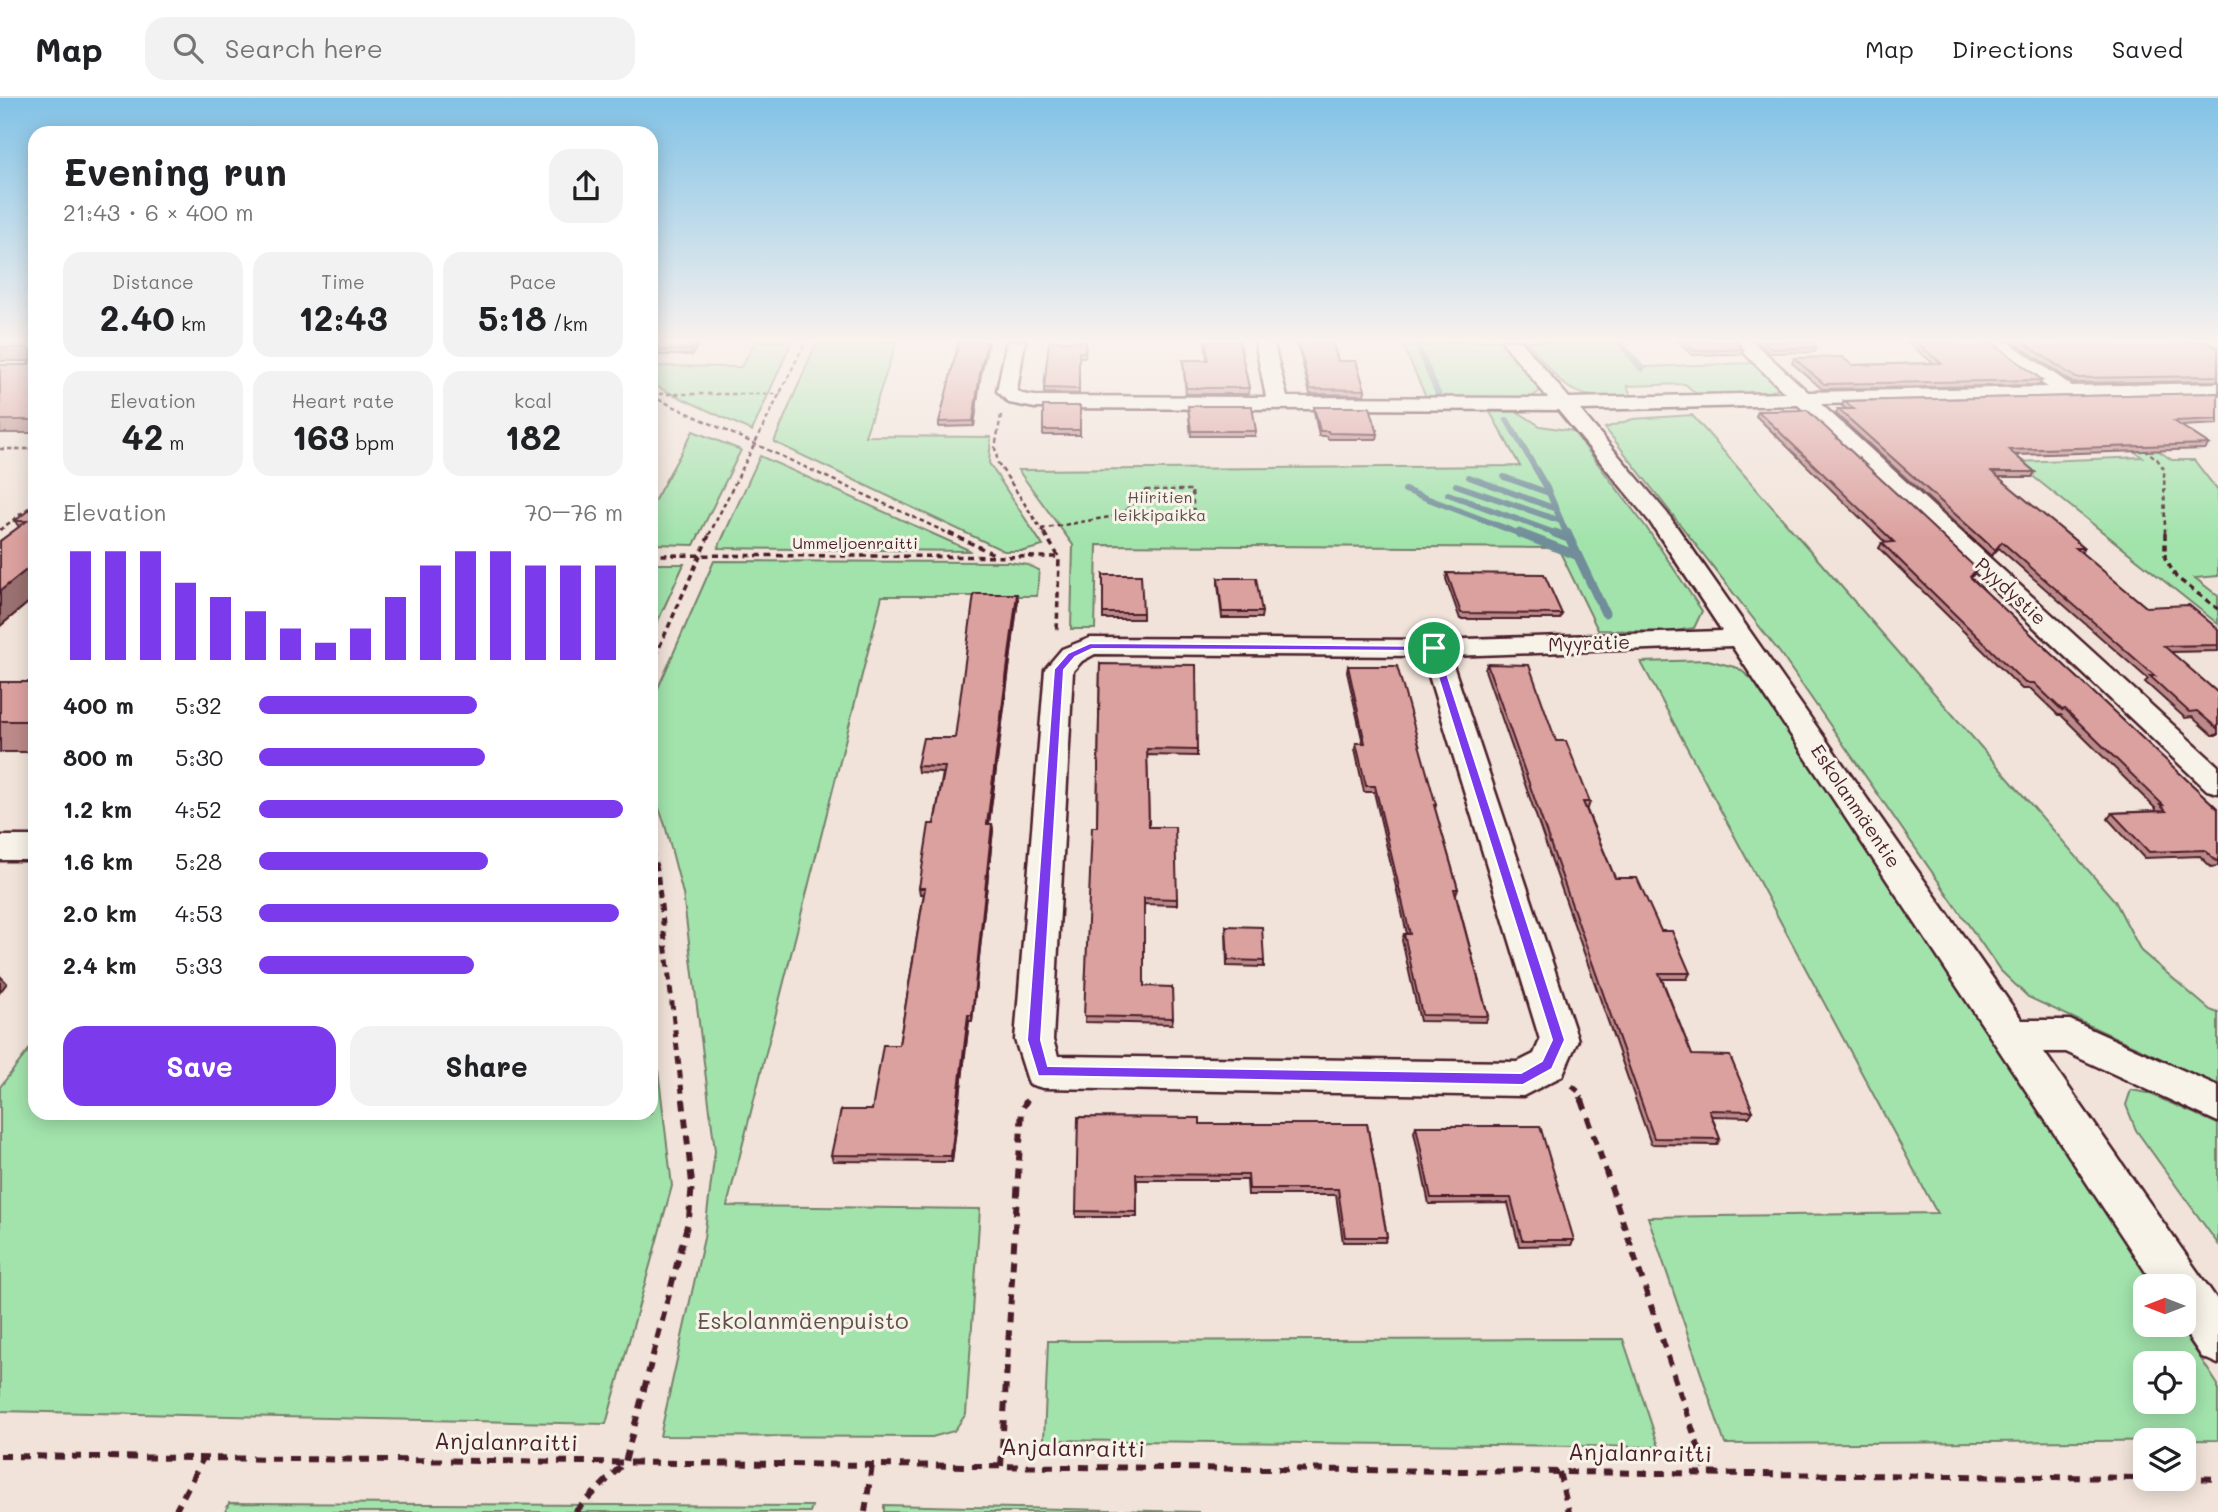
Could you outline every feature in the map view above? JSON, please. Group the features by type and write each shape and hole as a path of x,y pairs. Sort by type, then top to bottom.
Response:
{"street":[{"name":"Eskolanmäentie","path":"1568,407 1659,518 1743,638 2172,1274"},
{"name":"Pyydystie","path":"1813,407 2218,783"},
{"name":"Myyrätie","path":"1072,655 1090,646 1434,648 1743,638"},
{"path":"1072,655 1059,669 1034,1040 1043,1072 1523,1079 1548,1065 1559,1040 1434,648"},
{"path":"0,848 28,848"},
{"path":"2009,1036 2070,1036 2218,1105"},
{"path":"2196,1309 2218,1341"}],"path":[{"path":"676,407 1000,556"},
{"path":"658,650 699,555 774,407"},
{"path":"1004,407 995,448 999,463 1059,557 1056,638 1072,655"},
{"path":"2137,444 2157,459 2164,469 2165,558 2176,577 2218,609"},
{"path":"0,449 28,449"},
{"path":"1041,529 1121,515 1194,516 1192,490 1146,490 1121,515"},
{"path":"0,530 28,508"},
{"name":"Ummeljoenraitti","path":"658,555 1059,557"},
{"path":"575,1512 625,1462 690,1218 692,1183 658,879"},
{"path":"1548,1065 1579,1092 1707,1473"},
{"path":"1001,1466 1022,1109 1043,1072"},
{"name":"Anjalanraitti","path":"0,1456 2133,1478"},
{"path":"175,1512 203,1458"},
{"path":"865,1512 872,1465"},
{"path":"1559,1472 1569,1512"},
{"path":"2196,1478 2218,1479"}],"green space":[{"path":"700,407 763,407 752,431"},
{"path":"789,407 875,407 865,436 991,437 989,463 1043,546 1024,551 1004,551 774,442"},
{"path":"2073,407 2095,407 2172,460 2194,460 2218,491 2218,576 2195,578 2218,596 2218,624 2015,462 2142,457"},
{"name":"Hiiritien leikkipaikka","path":"1490,412 1518,412 1540,426 1573,431 1646,527 1702,611 1694,628 1669,632 1598,630 1558,548 1097,545 1095,629 1071,629 1073,545 1018,470 1520,466"},
{"path":"1692,415 2115,901 2141,951 2210,1010 2218,1013 2218,1085 2028,997 2000,970 1780,653 1605,428 1633,419"},
{"path":"693,431 741,450 694,545 658,544 658,494"},
{"path":"760,456 971,551 718,548"},
{"name":"Eskolanmäenpuisto","path":"714,561 1009,562 1039,570 1037,596 882,596 727,1206 980,1209 966,1414 954,1431 932,1437 660,1436 704,1238 715,1151 683,894 658,806 658,688"},
{"path":"658,564 684,564 658,621"},
{"path":"1708,660 1738,668 1764,689 2146,1274 2133,1274 2133,1337 2187,1337 2196,1351 2133,1351 2133,1414 2196,1414 2196,1351 2218,1385 2218,1440 2196,1440 2196,1428 2133,1428 2133,1441 1725,1444 1648,1217 1937,1213 1641,662"},
{"path":"28,1051 28,1120 658,1120 658,1070 672,1186 606,1424 0,1411 0,1087"},
{"path":"2131,1090 2148,1093 2218,1124 2218,1244 2136,1130 2126,1105"},
{"path":"1623,1339 1659,1447 1044,1440 1048,1341"},
{"path":"229,1503 812,1506 810,1512 225,1512"},
{"path":"884,1505 1199,1512 884,1512"}],"building":[{"path":"0,407 28,407 28,420 0,420"},
{"path":"943,407 975,407 973,421 939,422"},
{"path":"1043,407 1080,407 1080,430 1043,430"},
{"path":"1188,407 1252,407 1256,431 1191,431"},
{"path":"1314,407 1370,407 1378,434 1320,431"},
{"path":"1851,407 2218,407 2218,419 2174,421 2209,444 2009,450 2035,472 1992,472 2084,548 2076,548 2146,607 2189,605 2218,629 2218,645 2164,646 2218,693 2218,729 2197,711 2189,712 2150,676 2155,676 2002,542 1995,550 1838,409 1854,409"},
{"path":"1807,410 1977,569 1970,577 2218,809 2218,860 2205,850 2149,852 2112,813 2166,811 2160,805 2163,805 2065,709 2062,710 2034,683 2025,683 1882,543 1894,542 1758,411"},
{"path":"28,511 28,569 0,591 0,541 27,521 15,521"},
{"path":"1447,573 1544,574 1562,614 1461,613"},
{"path":"1103,575 1141,575 1143,613 1103,613"},
{"path":"1218,578 1256,578 1262,612 1222,612"},
{"path":"974,594 1017,594 987,824 992,824 972,1015 968,1015 951,1156 831,1155 841,1110 872,1110 883,1045 899,1045 925,888 919,888 929,824 934,824 945,767 917,766 923,738 955,738"},
{"path":"1100,664 1196,665 1197,750 1147,749 1149,827 1175,827 1177,899 1144,898 1144,986 1172,987 1173,1018 1084,1016 1092,827 1097,827"},
{"path":"1487,664 1529,665 1556,741 1566,741 1590,802 1583,802 1615,878 1637,878 1661,931 1672,931 1690,973 1659,973 1692,1055 1730,1056 1753,1111 1709,1110 1720,1139 1654,1138"},
{"path":"1348,666 1397,666 1458,889 1454,889 1488,1016 1422,1015 1404,934 1410,934 1375,786 1366,786 1356,743 1365,743"},
{"path":"0,682 28,682 28,721 0,721"},
{"path":"1226,926 1262,927 1264,961 1228,960"},
{"path":"1078,1117 1200,1118 1200,1124 1367,1124 1387,1237 1345,1237 1338,1189 1249,1189 1248,1175 1136,1174 1137,1212 1076,1211"},
{"path":"1416,1126 1540,1126 1574,1240 1522,1240 1511,1198 1431,1198"}],"waterway":[{"path":"1507,420 1547,488 1556,509"},
{"path":"1469,477 1556,509"},
{"path":"1504,477 1549,493"},
{"path":"1456,485 1561,521"},
{"path":"1405,490 1523,535"},
{"path":"1448,494 1560,535"},
{"path":"1556,509 1567,535"},
{"path":"1519,533 1576,555"},
{"path":"1555,533 1568,538"},
{"path":"1567,533 1605,613"}],"route":[{"path":"1090,646 1434,648 1559,1040 1548,1065 1523,1079 1043,1072 1034,1040 1059,669 1072,655 1090,646"}]}
